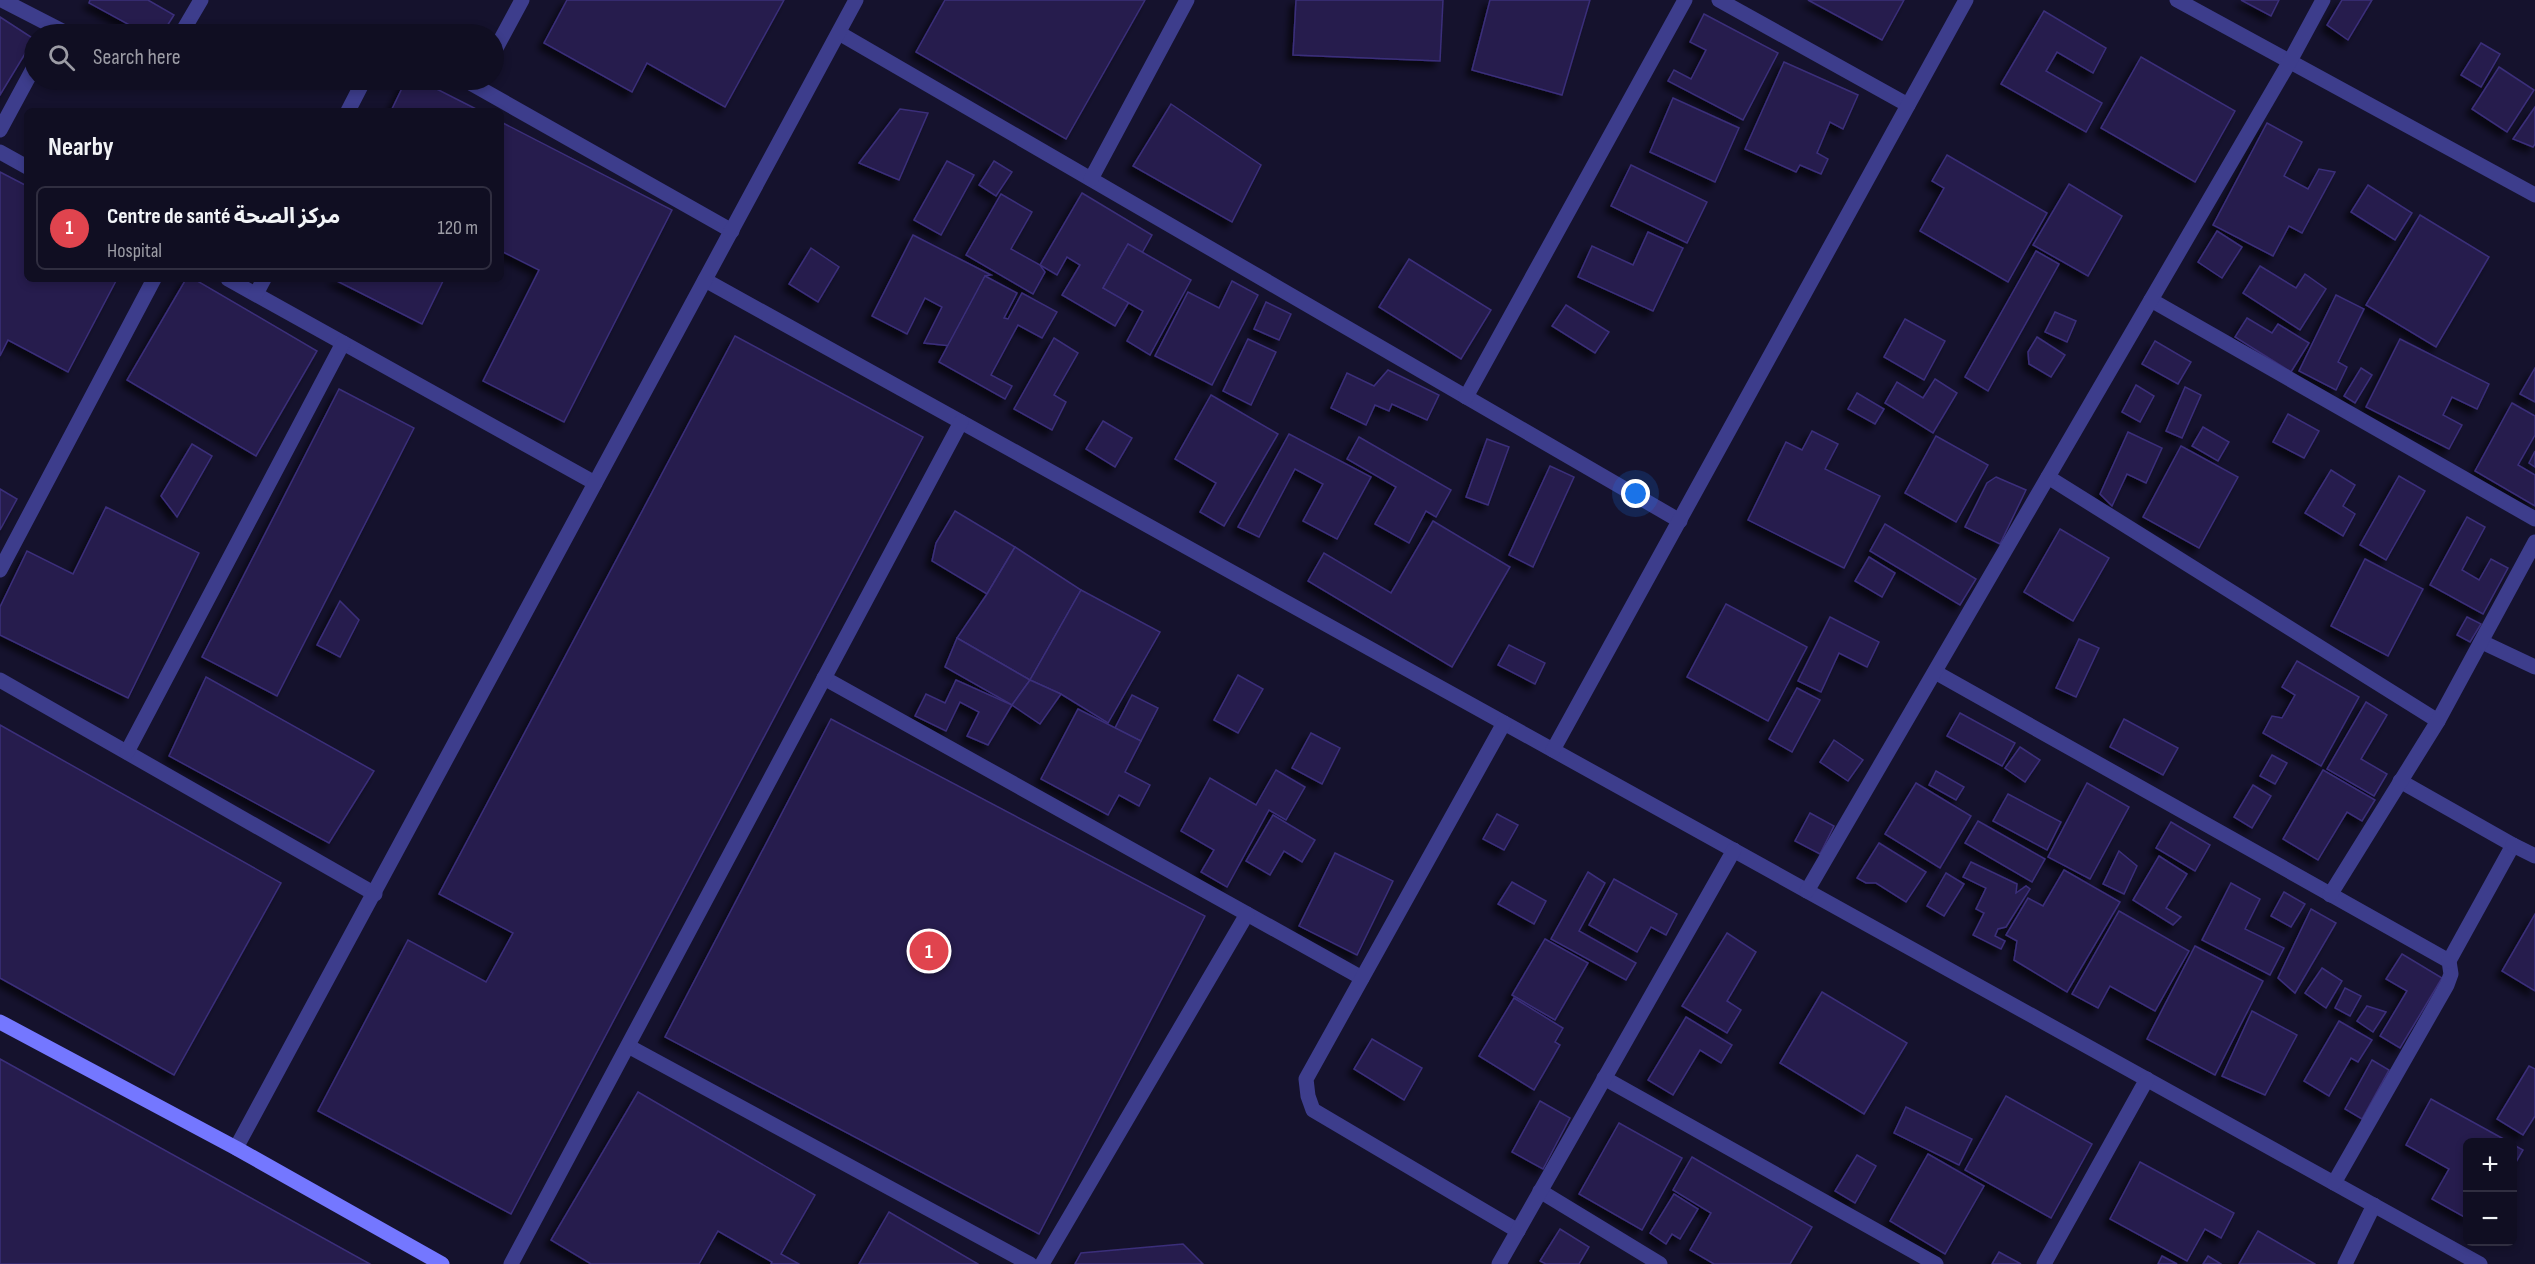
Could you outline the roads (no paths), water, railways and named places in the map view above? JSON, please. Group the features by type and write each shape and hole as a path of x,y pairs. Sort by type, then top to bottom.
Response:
{"street":[{"path":"2,0 45,24"},
{"path":"187,24 201,0"},
{"path":"504,33 522,0"},
{"path":"236,1148 856,0"},
{"path":"1090,179 1186,0"},
{"path":"1466,398 1685,0"},
{"path":"1719,0 1908,105"},
{"path":"1553,750 1966,0"},
{"path":"2176,0 2535,195"},
{"path":"1807,891 2290,62 2323,0"},
{"path":"839,33 1680,521"},
{"path":"0,130 24,86"},
{"path":"350,108 359,90"},
{"path":"488,90 732,231"},
{"path":"0,152 24,166"},
{"path":"705,280 2480,1264"},
{"path":"0,570 152,282"},
{"path":"234,282 595,483"},
{"path":"256,294 262,282"},
{"path":"2151,300 2535,519"},
{"path":"127,752 343,343"},
{"path":"511,1264 961,422"},
{"path":"2048,477 2438,721"},
{"path":"2330,895 2438,721 2535,542"},
{"path":"2482,642 2535,667"},
{"path":"1935,672 2449,961"},
{"path":"824,678 1362,978"},
{"path":"0,680 375,894"},
{"path":"1504,723 1306,1079 1308,1096 1314,1110 1518,1231"},
{"path":"2400,781 2535,856"},
{"path":"2334,1183 2447,985 2451,974 2449,961 2513,845"},
{"path":"1499,1264 1734,850"},
{"path":"1042,1264 1247,914"},
{"path":"0,1022 236,1148 441,1264"},
{"path":"628,1046 1030,1264"},
{"path":"1604,1078 1936,1264"},
{"path":"2044,1264 2147,1079"},
{"path":"1540,1191 1660,1264"},
{"path":"2344,1264 2374,1205"}],"place":[{"name":"Centre de santé مركز الصحة","path":"929,951"}]}
